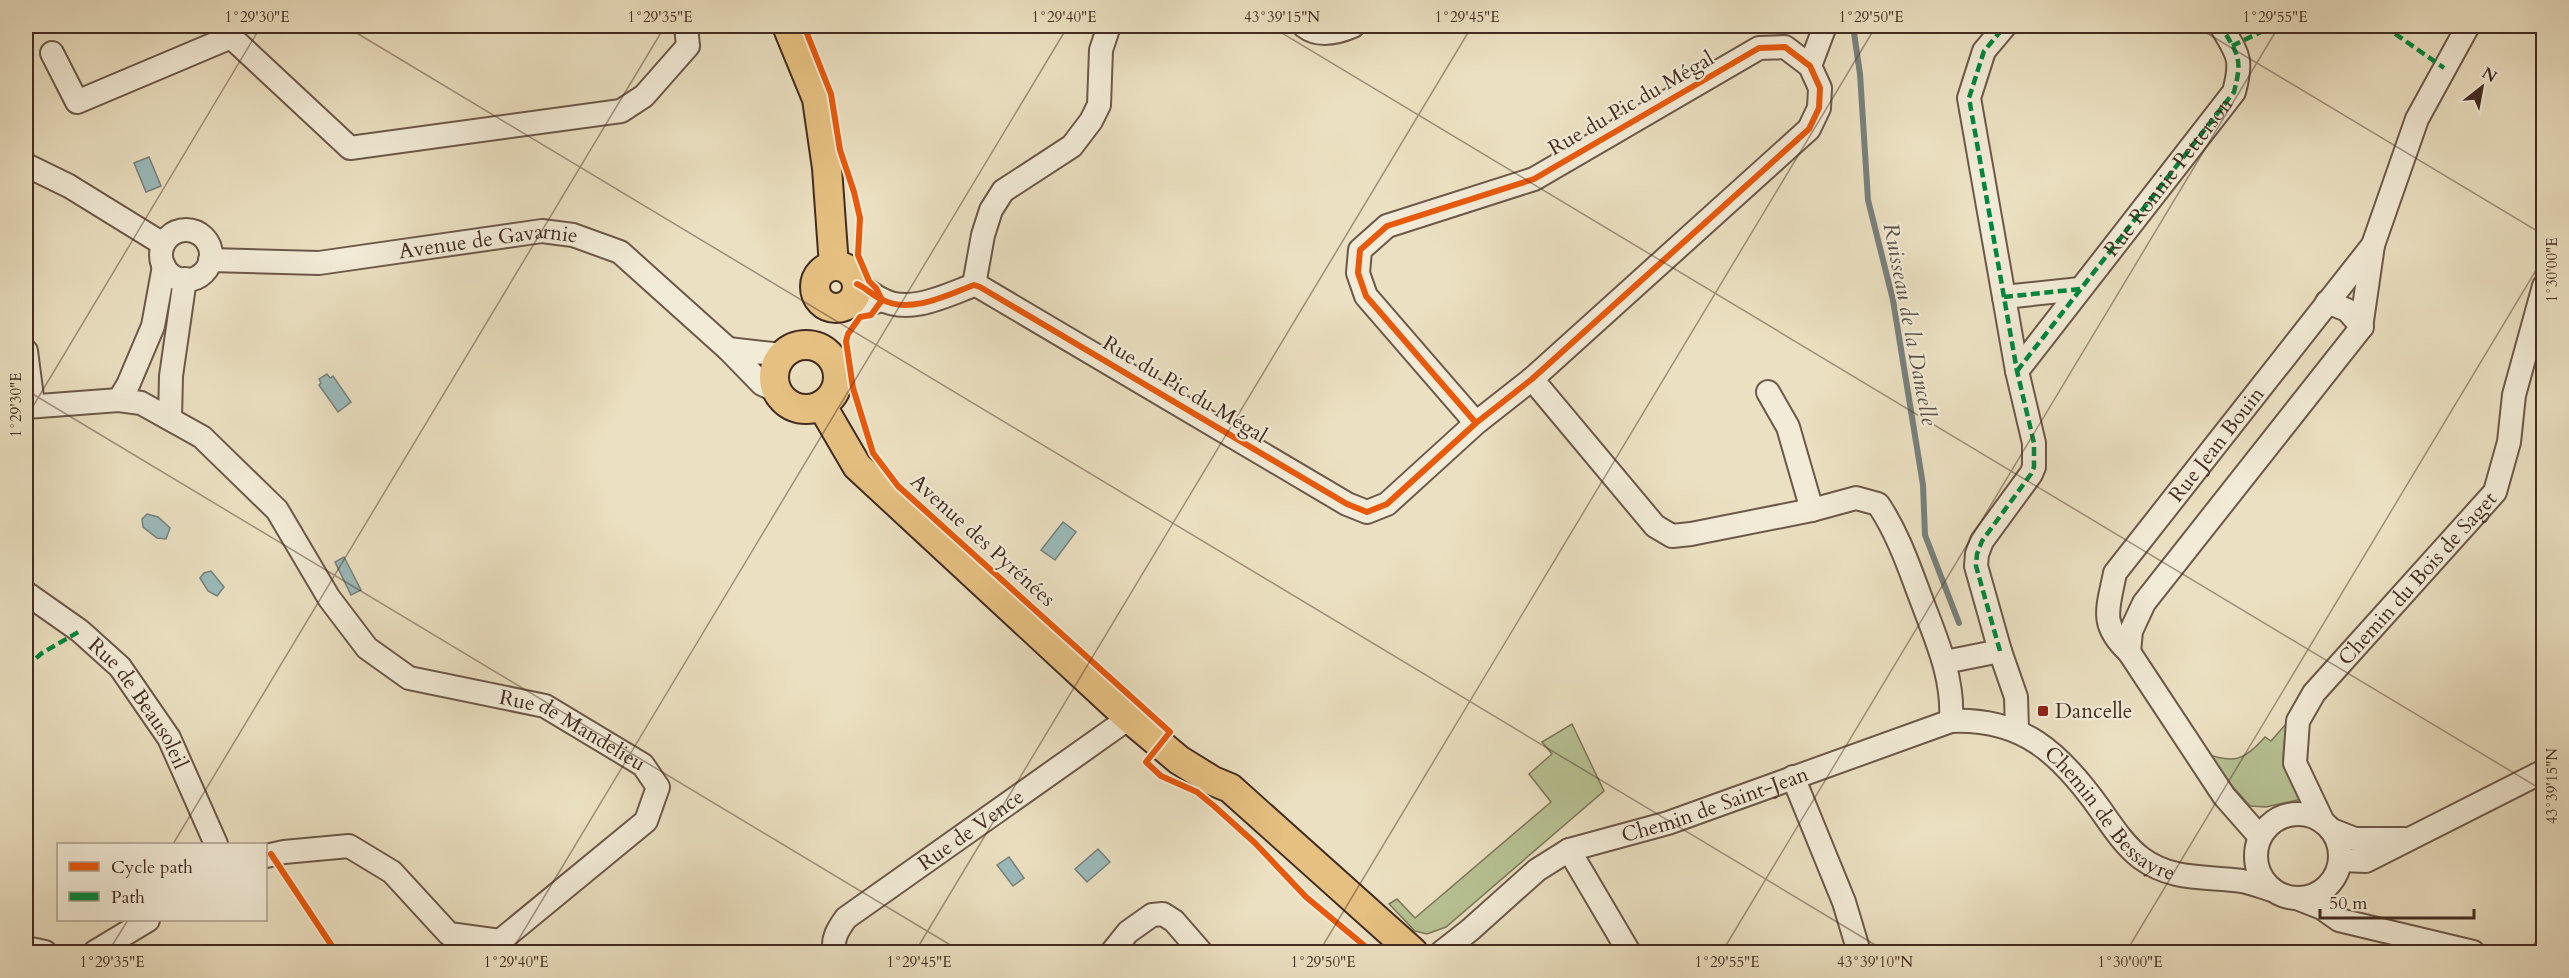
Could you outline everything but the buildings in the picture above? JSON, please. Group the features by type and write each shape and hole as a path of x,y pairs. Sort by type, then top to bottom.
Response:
{"main road":[{"path":"787,26 817,99 827,168 834,266"},
{"path":"805,351 836,364 839,377 836,391 822,406 809,409 796,408 784,401 777,391 774,371 805,351 843,300 855,278 846,268 834,266 824,269 815,280 814,291 843,300"},
{"name":"Avenue des Pyrénées","path":"822,406 857,465 1128,718 1179,760 1213,782 1230,788 1359,909 1398,952"},
{"name":"Avenue des Pyrénées","path":"1213,782 1223,796 1317,892 1361,926 1387,952"},
{"name":"Avenue des Pyrénées","path":"1298,873 1320,883 1359,909 1413,952"}],"street":[{"path":"52,53 76,102 231,38 350,148 621,111 644,96 688,46 686,26"},
{"path":"843,300 865,305 882,300 900,305 925,302 974,285 983,235 991,210 1003,191 1072,146 1091,121 1099,105 1101,50 1109,26"},
{"path":"1304,26 1311,32 1337,33 1353,26"},
{"path":"1810,66 1825,26"},
{"path":"2005,26 1984,51 1969,98 2017,371 2034,443 2034,468 1982,542 1976,566 2000,651 2016,697 2017,730"},
{"name":"Rue Ronnie Petterson","path":"2017,371 2234,92 2239,74 2239,56 2221,26"},
{"name":"Rue Jean Bouin","path":"2129,652 2131,631 2144,603 2362,327 2377,235 2417,119 2468,26"},
{"name":"Rue du Pic du Mégal","path":"974,285 1347,504 1367,512 1387,504 1476,423 1532,379 1809,129 1819,108 1820,88 1810,66 1785,47 1759,48 1534,179 1387,226 1360,250 1358,273 1366,296 1476,423"},
{"path":"26,165 69,186 163,255 169,273 184,279 201,274 210,260 206,239 191,230 173,233 163,255 153,326 128,385 119,400"},
{"name":"Avenue de Gavarnie","path":"210,260 320,263 542,231 573,235 620,252 728,349 762,384 777,391"},
{"name":"Rue Jean Bouin","path":"2259,840 2224,796 2129,652 2117,641 2107,620 2115,573 2377,235"},
{"path":"26,351 29,406 119,400 141,403 171,418 171,376 184,279"},
{"name":"Chemin du Bois de Saget","path":"2327,826 2295,763 2298,722 2314,693 2495,492 2509,442 2514,395 2544,285"},
{"path":"2004,297 2080,289"},
{"path":"2327,302 2347,310 2362,327"},
{"path":"728,349 805,351"},
{"path":"1532,379 1655,526 1672,536 1812,510 1856,498 1878,504 1894,528 1945,662 1950,688 1951,721"},
{"path":"1768,392 1788,427 1812,510"},
{"name":"Rue de Mandelieu","path":"171,418 202,437 278,510 329,598 367,648 409,678 545,706 643,765 658,788 646,821 500,941 449,934 392,872 350,846 267,856"},
{"path":"2112,590 2127,602 2144,603"},
{"name":"Rue de Beausoleil","path":"26,593 80,631 120,667 169,738 216,843"},
{"path":"1945,662 2000,651"},
{"name":"Rue de Vence","path":"835,952 833,948 836,933 846,918 1128,718"},
{"name":"Chemin de Saint-Jean","path":"1442,952 1537,870 1551,859 1569,850 1668,823 1951,721 1975,720 2017,730"},
{"name":"Chemin de Bessayre","path":"2017,730 2060,759 2140,858 2163,871 2186,877 2244,881 2272,890"},
{"path":"2340,860 2367,861 2544,771"},
{"path":"1793,777 1844,902 1859,952"},
{"path":"2407,839 2355,839 2310,815 2295,814 2283,816 2271,823 2259,840 2256,864 2261,878 2272,890 2285,897 2299,899 2322,908 2339,920 2473,952"},
{"path":"2299,899 2314,896 2330,884 2340,860 2339,845 2327,826"},
{"name":"Chemin de Bessayre","path":"2212,878 2239,862 2259,840"},
{"path":"1569,850 1629,952"},
{"path":"2330,884 2344,910 2362,926"},
{"path":"1112,952 1128,932 1152,915 1163,914 1174,921 1201,952"},
{"path":"95,952 146,921"},
{"path":"26,948 45,952"}],"green space":[{"path":"1572,724 1604,791 1446,927 1427,934 1415,931 1389,904 1397,899 1415,918 1551,802 1529,774 1552,754 1542,742"},
{"path":"2286,724 2283,759 2302,799 2266,807 2250,806 2203,753 2223,759 2244,756 2265,737 2271,741"}],"water":[{"path":"149,157 161,186 146,192 134,163"},
{"path":"327,374 330,378 333,376 351,402 338,412 319,385 321,383 319,379"},
{"path":"147,514 158,517 170,528 166,539 157,538 143,527 142,519"},
{"path":"1063,522 1076,532 1055,560 1041,550"},
{"path":"344,557 361,590 351,595 335,562"},
{"path":"211,571 224,587 217,596 208,591 200,578 204,573"},
{"path":"1098,849 1110,862 1087,882 1075,869"},
{"path":"1009,857 1024,878 1013,886 997,865"}],"waterway":[{"name":"Ruisseau de la Dancelle","path":"1853,26 1860,74 1868,200 1893,300 1923,485 1925,535 1959,623"}],"marked path":[{"path":"2000,651 1976,566 1977,554 1982,541 2031,474 2034,467 2034,443 2017,371 1969,98 1984,51 2005,26"},
{"path":"2017,371 2234,92 2238,71 2237,57 2221,26"},
{"path":"2232,46 2273,26"},
{"path":"2384,26 2444,68"},
{"path":"2004,297 2080,289"},
{"path":"26,667 42,653 80,631"}],"cycle path":[{"path":"804,26 831,94 840,150 860,218 858,255 869,281 876,288 882,300 871,315 860,317 846,341 853,388 873,453 898,486 1170,732 1146,762 1161,776 1197,792 1214,806 1255,843 1306,897 1372,952"},
{"path":"857,284 881,299 904,305 928,302 974,285 980,287 1347,504 1367,512 1387,504 1476,423 1366,296 1358,273 1360,250 1387,226 1534,179 1759,48 1785,47 1810,66 1820,88 1819,108 1809,129 1532,379 1476,423"},
{"path":"271,854 336,952"}],"place":[{"name":"Dancelle","path":"2043,711"}]}
